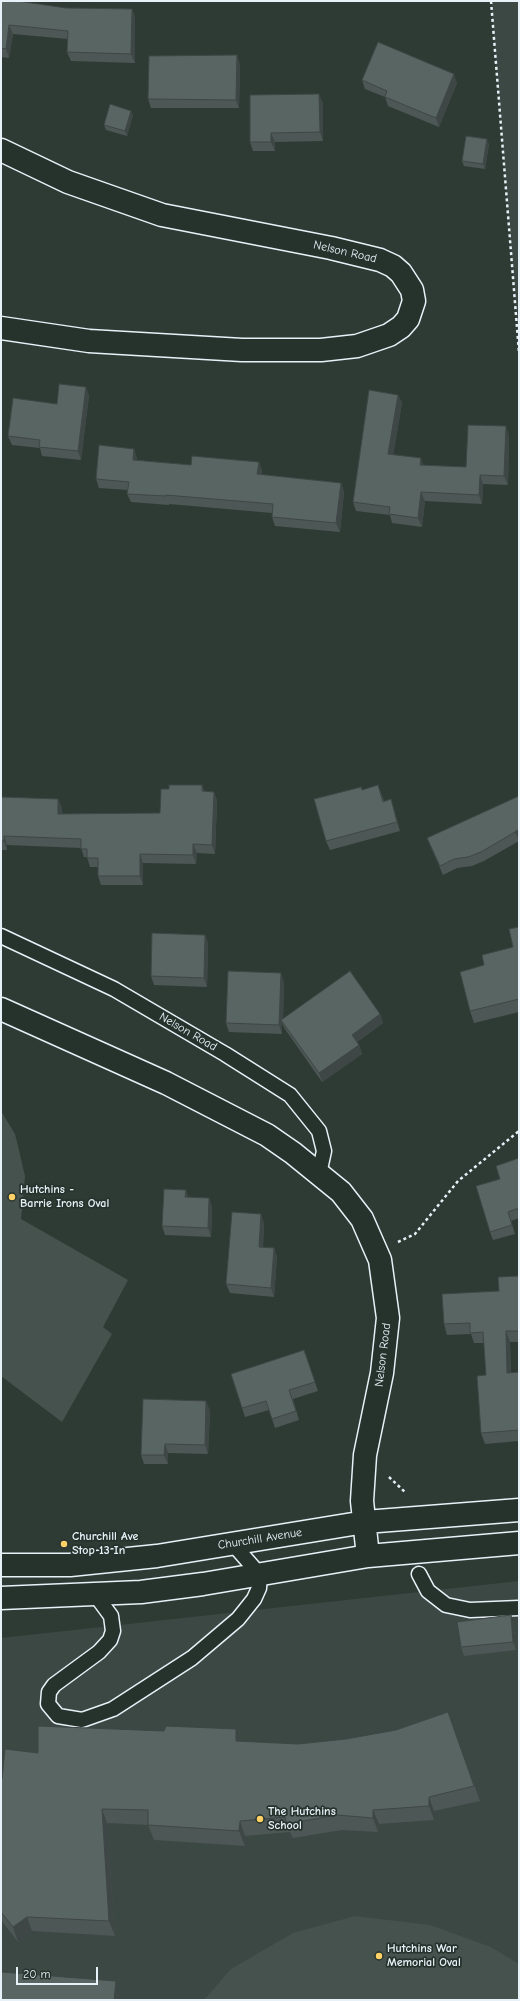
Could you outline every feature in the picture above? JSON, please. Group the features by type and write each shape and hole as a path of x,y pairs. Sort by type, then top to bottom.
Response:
{"street":[{"name":"Nelson Road","path":"1,150 68,182 162,215 331,248 380,260 393,266 401,273 412,290 414,301 408,319 401,327 389,335 357,346 321,350 242,350 89,341 1,328"},
{"name":"Nelson Road","path":"1,1009 166,1083 261,1132 293,1153 341,1192 362,1219 377,1251 388,1318 382,1373 365,1455 362,1501 368,1556"},
{"name":"Churchill Avenue","path":"1,1565 70,1565 157,1556 365,1522 519,1510"},
{"path":"1,1598 141,1592 260,1575 368,1556 519,1543"}],"lane":[{"name":"Nelson Road","path":"1,936 114,989 224,1054 290,1096 319,1131 324,1151 319,1174"},
{"path":"94,1593 111,1616 113,1631 110,1640 99,1652 54,1685 49,1692 48,1704 58,1716 82,1720 100,1715 113,1709 192,1658 247,1610 259,1588 260,1575 233,1544"},
{"path":"419,1574 428,1591 446,1605 470,1610 519,1608"}],"path":[{"path":"491,1 519,353"},
{"path":"377,1251 415,1234 458,1181 519,1131"}],"shaded area":[{"path":"491,1 519,1 519,353 515,298"},
{"path":"1,1111 15,1134 25,1176 21,1219 128,1280 103,1327 112,1334 62,1422 1,1376"},
{"name":"The Hutchins School","path":"519,1581 519,2000 1,2000 1,1638"},
{"name":"Hutchins War Memorial Oval","path":"355,1916 430,1925 491,1947 519,1964 519,2000 204,2000 231,1969 293,1933"}],"building":[{"path":"1,1 18,1 66,8 132,9 131,54 67,52 68,31 9,25 6,49 1,48"},
{"path":"378,42 454,74 436,118 385,97 387,91 362,80"},
{"path":"237,55 236,100 148,99 149,56"},
{"path":"319,94 320,132 271,133 271,142 250,142 250,95"},
{"path":"110,104 131,111 125,131 104,125"},
{"path":"466,136 487,139 483,164 462,161"},
{"path":"59,384 86,387 78,451 39,447 40,440 8,436 13,398 57,404"},
{"path":"369,390 398,395 388,454 421,458 420,465 466,467 468,425 506,426 504,476 480,475 479,495 421,492 418,518 389,514 390,507 353,502"},
{"path":"99,445 134,449 133,460 191,465 192,456 259,462 257,474 341,483 336,523 272,517 273,504 166,495 127,494 129,482 96,479"},
{"path":"169,785 202,785 202,791 214,792 212,845 193,844 193,855 140,854 140,876 98,876 98,858 87,858 87,849 81,849 81,839 4,836 4,841 1,841 1,797 58,799 58,814 160,813 161,789 169,789"},
{"path":"378,785 383,802 391,799 397,822 326,841 314,799 361,787 362,790"},
{"path":"519,796 519,829 481,852 468,857 454,859 440,866 427,838"},
{"path":"519,927 519,999 470,1011 460,972 484,965 482,955 513,947 509,929"},
{"path":"152,933 205,935 204,978 151,976"},
{"path":"228,971 281,973 279,1025 226,1023"},
{"path":"350,971 380,1014 352,1035 359,1045 319,1073 281,1020"},
{"path":"519,1158 519,1208 508,1212 512,1225 490,1232 476,1186 500,1179 496,1166"},
{"path":"164,1189 186,1190 185,1197 209,1198 208,1228 162,1226"},
{"path":"232,1212 261,1214 259,1247 274,1248 271,1288 226,1284"},
{"path":"519,1276 519,1331 506,1331 507,1373 519,1372 519,1430 481,1433 477,1376 486,1375 483,1332 470,1333 470,1323 444,1324 442,1294 499,1291 498,1277"},
{"path":"304,1350 315,1382 289,1390 296,1411 272,1419 266,1401 242,1408 231,1374"},
{"path":"143,1399 206,1401 205,1445 165,1444 164,1455 141,1455"},
{"path":"511,1615 513,1642 461,1647 457,1622"},
{"path":"448,1712 474,1786 429,1797 429,1806 373,1810 373,1818 337,1815 287,1824 285,1817 240,1821 239,1831 148,1825 148,1810 102,1809 109,1921 27,1917 13,1927 1,1912 1,1779 5,1749 38,1753 38,1726 164,1731 166,1726 236,1729 236,1741 298,1744 346,1739 396,1730"},
{"path":"1,1972 116,1981 114,2000 1,2000"}],"place":[{"name":"Hutchins - Barrie Irons Oval","path":"12,1197"},
{"name":"Churchill Ave Stop 13 In","path":"64,1544"},
{"name":"The Hutchins School","path":"260,1819"},
{"name":"Hutchins War Memorial Oval","path":"379,1956"}]}
